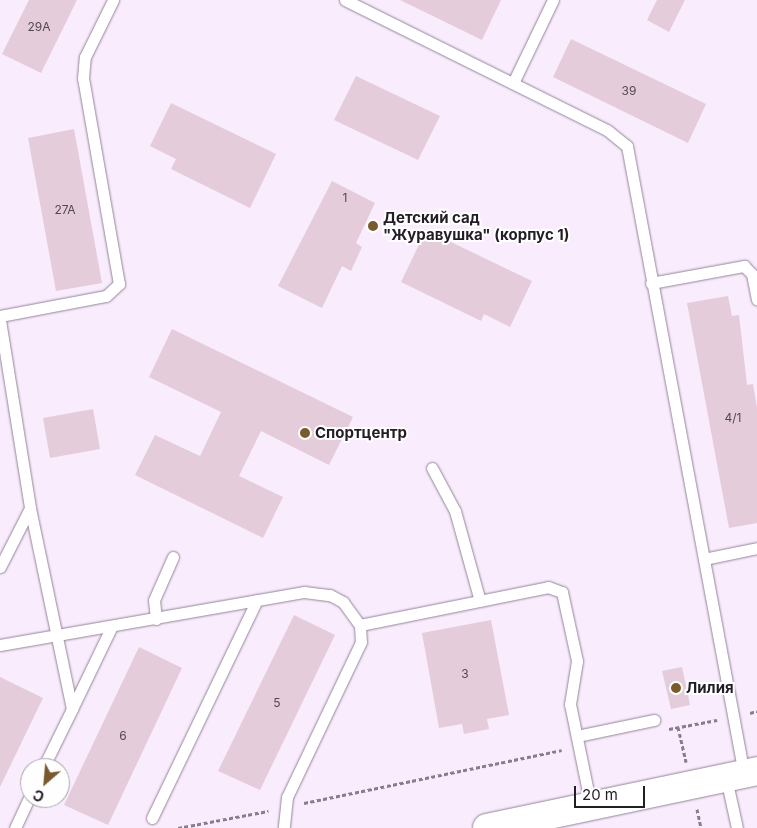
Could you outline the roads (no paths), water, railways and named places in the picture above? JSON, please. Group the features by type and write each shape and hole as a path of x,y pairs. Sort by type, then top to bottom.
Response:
{"street":[{"path":"487,828 742,774"}],"lane":[{"path":"72,708 30,508 0,318 106,296 119,284 82,78 85,57 113,0"},
{"path":"345,0 613,133 627,146 733,716 742,774 737,828"},
{"path":"513,83 552,0"},
{"path":"652,283 744,266 752,274 757,300"},
{"path":"432,468 455,512 480,601"},
{"path":"0,567 30,508"},
{"path":"704,559 757,548"},
{"path":"156,619 154,600 173,557"},
{"path":"360,625 548,586 562,592 577,661 570,704 591,806"},
{"path":"0,645 112,628 304,592 330,595 352,610 360,625 358,652 284,807 284,828"},
{"path":"152,818 257,600"},
{"path":"48,758 112,628"},
{"path":"578,742 654,720"},
{"path":"14,828 24,808"}],"place":[{"name":"Детский сад \"Журавушка\" (корпус 1)","path":"373,226"},
{"name":"Спортцентр","path":"305,433"},
{"name":"Лилия","path":"676,688"}]}
